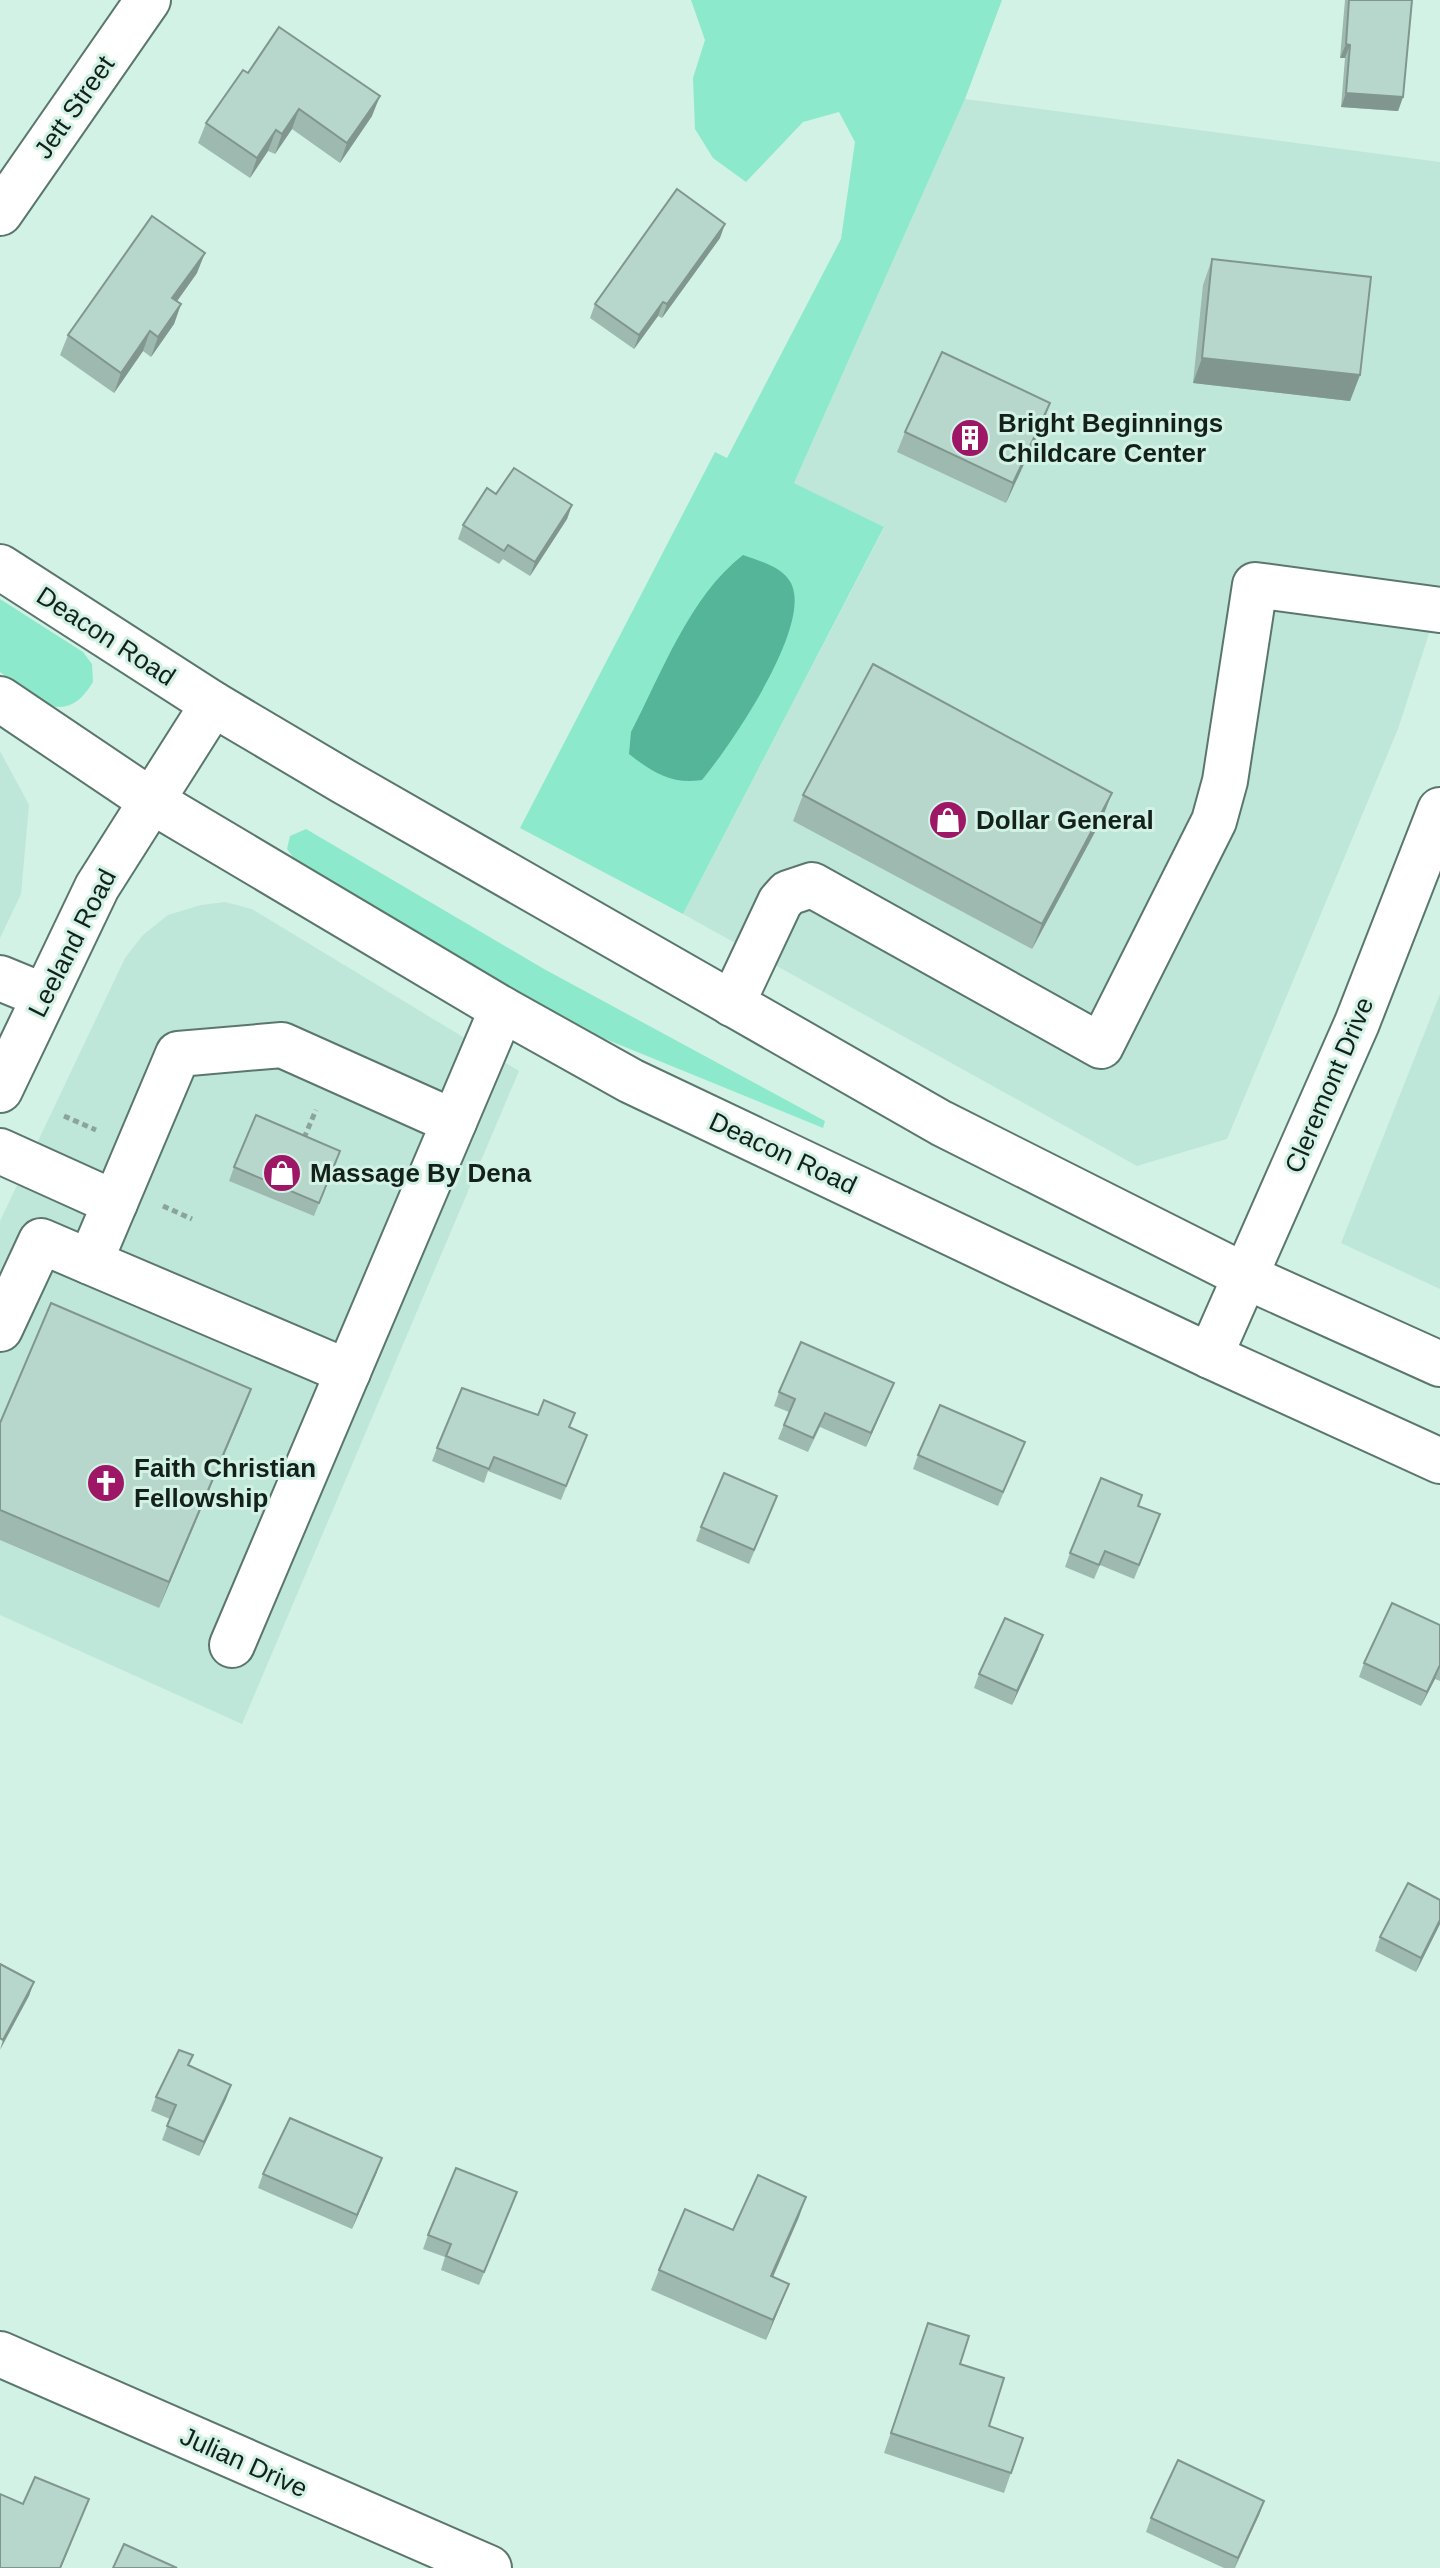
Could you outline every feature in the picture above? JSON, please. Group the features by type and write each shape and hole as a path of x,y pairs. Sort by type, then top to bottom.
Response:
{"main road":[{"name":"Jett Street","path":"0,213 148,0"},
{"name":"Deacon Road","path":"0,567 213,704 941,1123 1247,1277 1440,1364"},
{"path":"732,1004 780,902 788,893 812,885 1101,1046 1214,821 1225,781 1255,585 1440,610"},
{"name":"Deacon Road","path":"0,699 150,800 502,1009 631,1081 1210,1356 1440,1461"},
{"path":"150,800 213,704"},
{"name":"Leeland Road","path":"0,1090 97,887 150,800"},
{"name":"Cleremont Drive","path":"1210,1356 1357,1023 1440,810"},
{"path":"0,978 44,996"},
{"path":"232,1645 502,1009"},
{"path":"90,1262 178,1054 282,1045 454,1122"},
{"path":"0,1151 115,1203"},
{"path":"0,1329 41,1241 348,1372"},
{"name":"Julian Drive","path":"0,2354 489,2568"}],"shaded area":[{"path":"691,0 1002,0 965,99 794,483 884,527 683,914 520,828 715,452 727,458 841,239 855,142 839,112 803,122 746,182 713,158 695,129 693,78 705,40"},
{"path":"965,99 1440,162 1440,600 1398,729 1227,1139 1137,1166 683,914 884,528 794,483"},
{"path":"743,555 776,568 791,583 795,602 790,627 765,685 731,741 702,780 672,779 629,754 631,732 692,614 724,572"},
{"path":"0,599 83,652 92,664 93,682 82,697 70,705 59,707 48,704 0,672"},
{"path":"0,751 29,805 21,894 0,938"},
{"path":"306,829 544,969 825,1121 823,1128 603,1038 480,970 293,857 287,849 290,836"},
{"path":"225,902 252,909 519,1071 242,1724 0,1615 0,1221 125,958 143,935 168,915 201,905"},
{"path":"1440,994 1440,1289 1341,1243"}],"building":[{"path":"1349,0 1412,0 1403,97 1346,93 1350,45 1346,44"},
{"path":"279,27 380,96 347,143 299,109 282,134 276,130 257,158 206,123 243,70 248,73"},
{"path":"677,189 725,224 667,304 663,302 639,335 595,304"},
{"path":"152,216 205,253 172,298 181,304 158,337 150,331 121,373 68,335"},
{"path":"1212,259 1371,277 1360,375 1202,358"},
{"name":"Bright Beginnings Childcare Center","path":"942,352 1050,403 1013,483 905,432"},
{"path":"514,468 572,505 535,562 508,545 504,551 463,525 487,488 496,494"},
{"name":"Dollar General","path":"873,664 1112,793 1042,924 803,795"},
{"name":"Massage By Dena","path":"256,1115 340,1151 319,1203 234,1167"},
{"name":"Faith Christian Fellowship","path":"51,1303 251,1389 169,1582 0,1510 0,1423"},
{"path":"801,1342 894,1383 871,1433 825,1413 813,1438 784,1425 795,1399 779,1392"},
{"path":"462,1388 538,1415 544,1400 575,1413 569,1427 587,1435 566,1486 494,1457 489,1469 437,1448"},
{"path":"940,1405 1025,1442 1003,1492 918,1455"},
{"path":"724,1473 777,1496 754,1550 701,1527"},
{"path":"1101,1478 1142,1495 1138,1506 1160,1514 1139,1565 1105,1551 1099,1565 1070,1553"},
{"path":"1392,1603 1440,1625 1440,1665 1427,1692 1364,1663"},
{"path":"1005,1618 1043,1635 1017,1691 979,1674"},
{"path":"1408,1883 1440,1900 1440,1920 1421,1958 1380,1937"},
{"path":"0,1964 34,1982 3,2040 0,2038"},
{"path":"179,2050 193,2055 188,2065 231,2085 204,2142 167,2126 176,2105 156,2097"},
{"path":"290,2118 382,2158 357,2215 263,2174"},
{"path":"456,2168 517,2192 484,2272 446,2256 451,2244 428,2235"},
{"path":"758,2175 806,2197 771,2276 789,2284 773,2320 659,2270 685,2209 733,2230"},
{"path":"928,2323 969,2336 960,2364 1004,2378 989,2426 1023,2438 1011,2473 891,2433"},
{"path":"1178,2460 1264,2501 1238,2558 1151,2518"},
{"path":"35,2477 89,2499 60,2568 0,2568 0,2494 23,2504"},
{"path":"124,2544 177,2568 113,2568"}],"place":[{"name":"Bright Beginnings Childcare Center","path":"970,438"},
{"name":"Dollar General","path":"948,820"},
{"name":"Massage By Dena","path":"282,1173"},
{"name":"Faith Christian Fellowship","path":"106,1483"}]}
